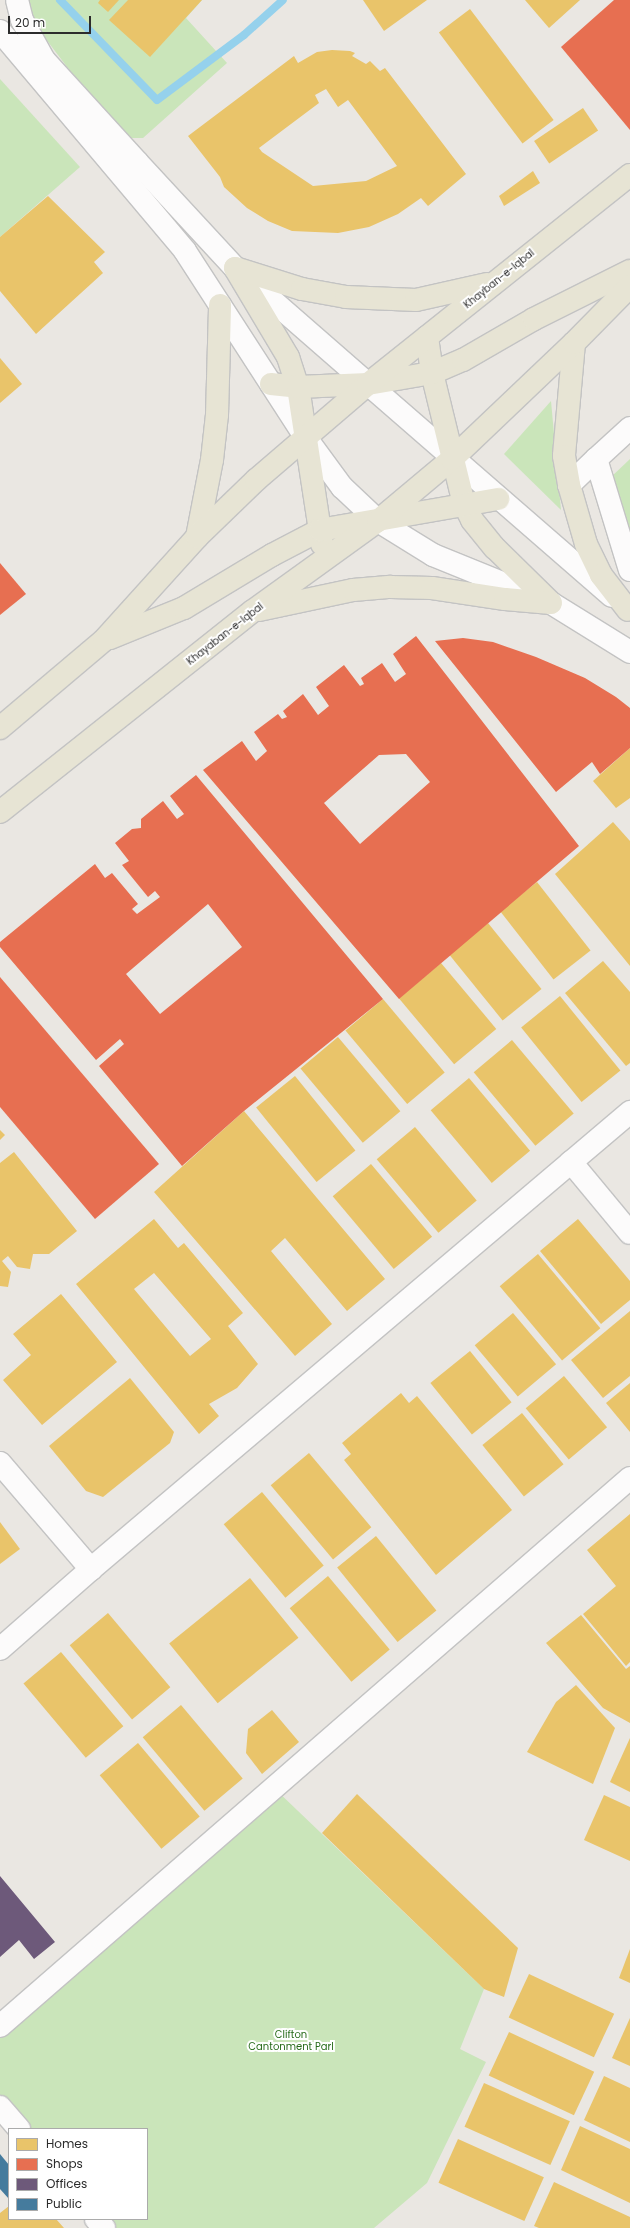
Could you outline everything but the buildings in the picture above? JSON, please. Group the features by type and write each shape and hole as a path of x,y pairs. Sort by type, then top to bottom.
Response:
{"main road":[{"name":"Khayban-e-Iqbal","path":"368,384 630,175"},
{"path":"234,268 326,296 379,299 416,300 449,294 497,281"},
{"path":"234,268 288,357 298,387 320,530 323,559"},
{"path":"271,384 298,387 368,384 432,373 463,360 534,318 630,271"},
{"path":"452,459 574,343 630,286"},
{"path":"197,537 212,460 217,415 220,304"},
{"path":"427,337 432,373 464,504 472,520 495,548 551,603"},
{"path":"574,343 564,456 569,485 586,544 601,575 629,611"},
{"path":"0,728 104,640 197,537 256,480 368,384"},
{"name":"Khayaban-e-Iqbal","path":"0,812 253,611 323,559 378,521 452,459"},
{"path":"104,640 184,608 272,555 320,530 498,499"},
{"path":"253,611 352,590 391,587 432,588 505,599 551,603"}],"street":[{"path":"17,0 22,20 44,60 234,268 498,499 629,611"},
{"path":"0,30 185,251 306,438 342,487 378,521 433,555 551,603 630,652"},
{"path":"569,485 630,428"},
{"path":"596,459 630,570"},
{"path":"0,1650 91,1569 630,1112"},
{"path":"571,1162 630,1233"},
{"path":"0,1463 91,1569"},
{"path":"0,2026 630,1478"},
{"path":"0,2107 18,2128"},
{"path":"97,2220 104,2228"}],"green space":[{"path":"29,0 202,0 186,18 227,63 143,138 121,138 36,26"},
{"path":"0,79 80,167 0,237"},
{"path":"551,401 561,510 504,454"},
{"path":"630,459 630,536 610,478"},
{"name":"Clifton Cantonment Parl","path":"274,1788 484,1989 460,2049 486,2062 427,2183 374,2228 104,2228 97,2220 148,2220 148,2128 18,2128 0,2107 0,2026"}],"waterway":[{"path":"60,0 157,100 244,35 283,0"}]}
